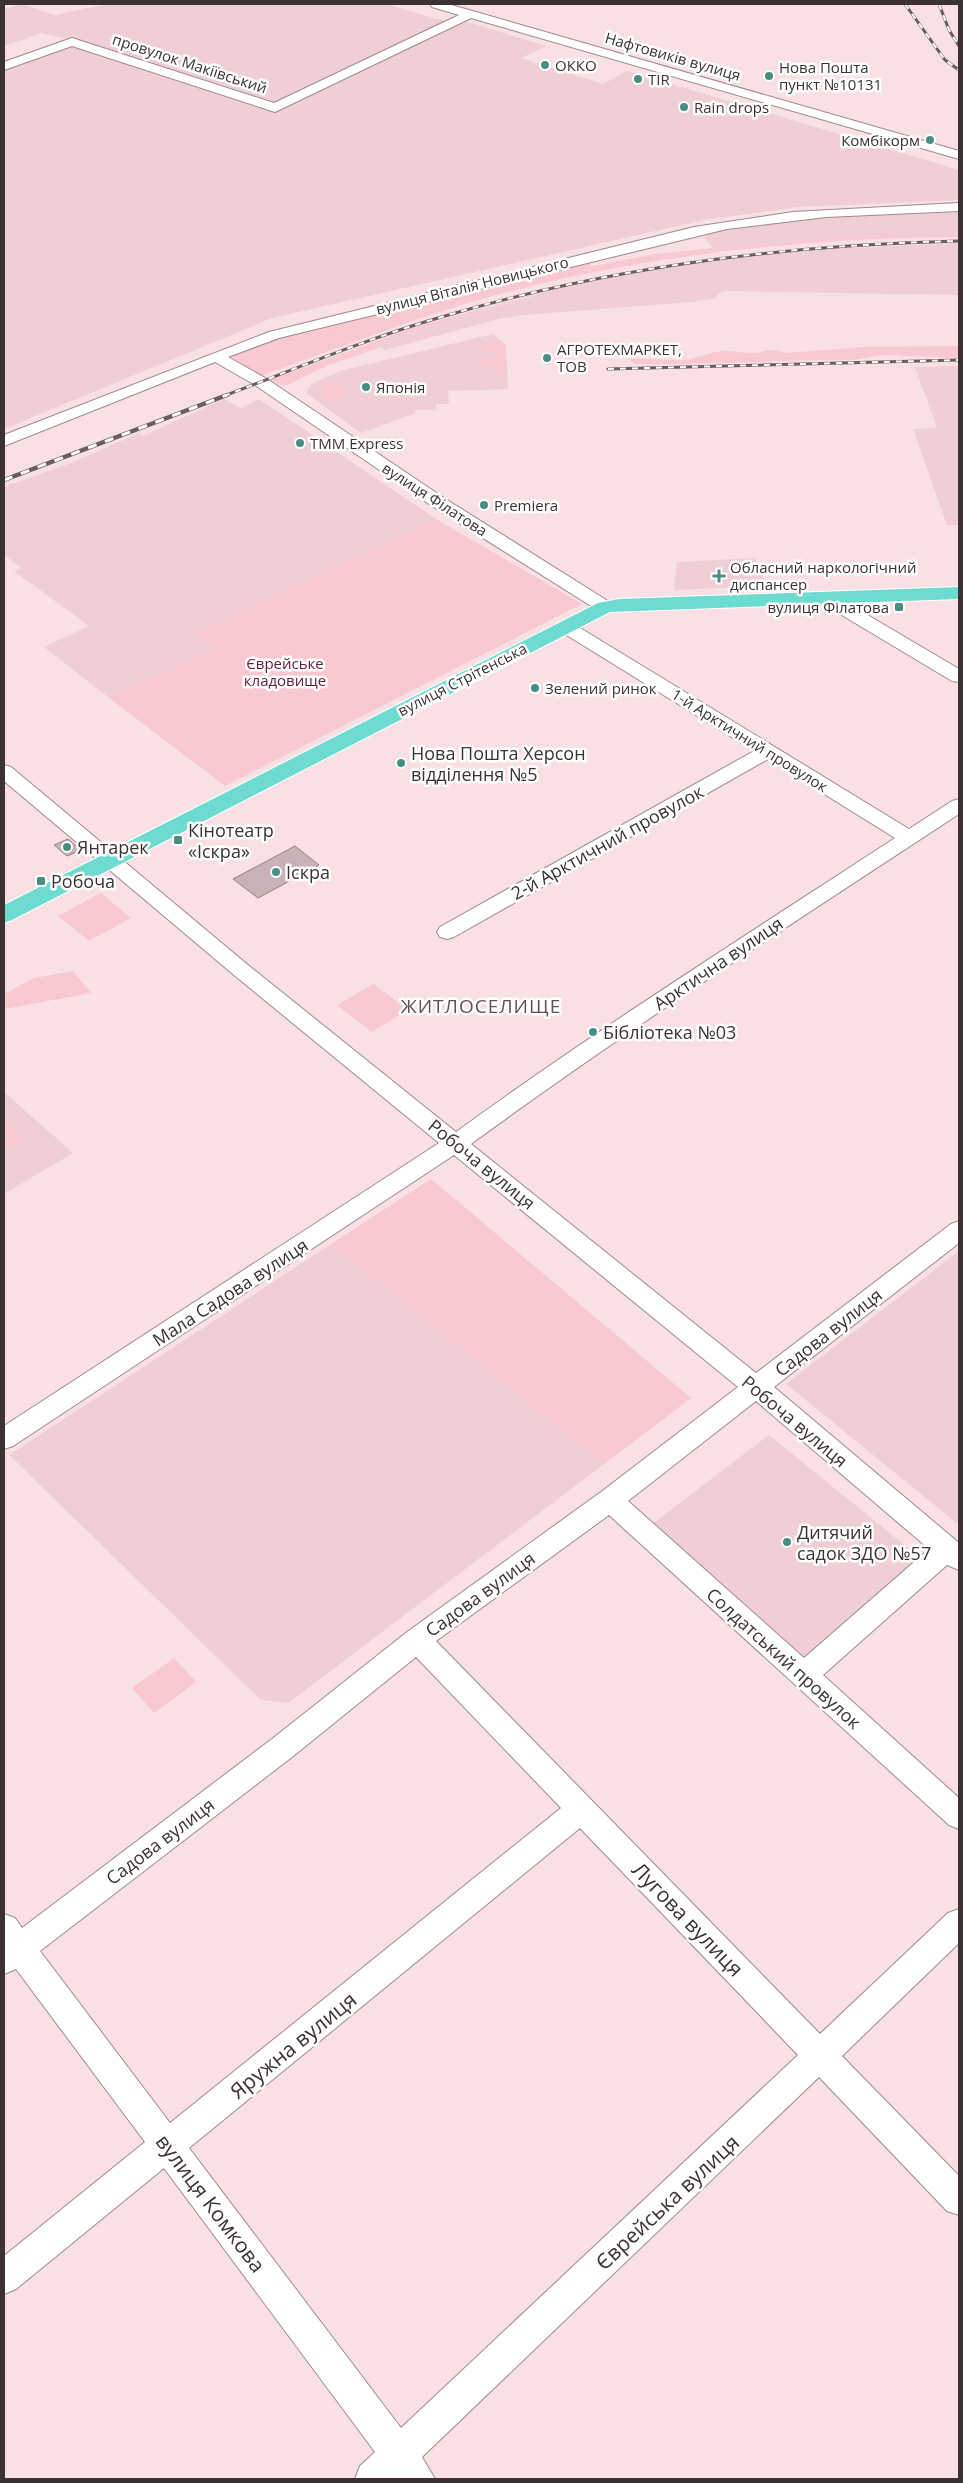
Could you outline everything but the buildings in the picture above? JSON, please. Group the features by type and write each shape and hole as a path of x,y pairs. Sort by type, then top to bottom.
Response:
{"main road":[{"name":"вулиця Стрітенська","path":"4,915 605,607 959,592"}],"street":[{"name":"Нафтовиків вулиця","path":"436,4 959,155"},
{"name":"провулок Макіївський","path":"4,66 72,42 275,108 470,14"},
{"name":"вулиця Віталія Новицького","path":"4,441 247,344 319,322 727,224 808,213 959,207"},
{"name":"вулиця Філатова","path":"216,356 261,382 438,502 605,607"},
{"path":"840,598 846,610 959,677"},
{"name":"1-й Арктичний провулок","path":"566,627 908,837"},
{"name":"2-й Арктичний провулок","path":"446,932 768,751"},
{"name":"Робоча вулиця","path":"4,771 109,861 756,1387 953,1554"},
{"name":"Арктична вулиця","path":"456,1143 522,1095 908,837 959,806"},
{"name":"Мала Садова вулиця","path":"4,1440 456,1143"},
{"name":"Садова вулиця","path":"9,1946 282,1748 417,1640 610,1500 959,1230"},
{"name":"Солдатський провулок","path":"610,1500 959,1816"},
{"path":"803,1676 953,1554"},
{"name":"Лугова вулиця","path":"417,1640 959,2199"},
{"name":"Яружна вулиця","path":"4,2277 581,1810"},
{"name":"Єврейська вулиця","path":"373,2479 408,2467 821,2056 959,1923"},
{"name":"вулиця Комкова","path":"9,1946 168,2146 408,2467"}],"shaded area":[{"path":"22,4 54,15 108,4 386,4 448,22 277,105 74,40 41,33 4,46 4,9"},
{"path":"461,20 546,46 521,58 603,84 628,71 959,170 959,200 798,207 704,220 272,318 4,429 4,70 71,44 275,111"},
{"path":"959,211 959,234 816,238 714,250 701,233 708,230 834,216"},
{"path":"959,243 959,295 725,291 717,294 717,298 691,302 524,315 498,319 385,350 376,343 576,283 630,273 717,259 807,250"},
{"path":"493,334 506,345 508,389 448,391 449,404 436,404 436,410 414,410 416,413 361,433 306,393 311,384 340,371"},
{"path":"959,366 959,525 947,525 913,429 937,428 915,367"},
{"path":"224,399 241,408 259,399 436,519 193,633 214,648 108,697 44,647 89,626 14,571 21,568 4,555 4,487 76,461 139,433 143,436"},
{"name":"Обласний наркологічний диспансер","path":"755,558 767,586 674,590 677,562"},
{"path":"4,1092 73,1153 4,1194"},
{"path":"331,1244 603,1465 288,1703 261,1700 9,1455"},
{"path":"959,1251 959,1525 786,1384"},
{"name":"Дитячий садок ЗДО №57","path":"769,1435 923,1560 806,1659 652,1524"}],"green space":[{"path":"959,234 959,237 900,238 781,245 663,260 546,282 489,297 402,325 261,376 233,358 233,354 260,342 585,260 592,266 655,254 712,248 714,250 816,238"},
{"path":"540,293 376,343 381,347 329,365 288,385 280,385 270,380 415,327"},
{"path":"496,341 501,341 506,345 506,373 495,373 492,367 480,366 476,363 487,357 496,356 495,353 480,352 478,348 493,344"},
{"path":"959,346 959,357 954,358 886,355 848,360 661,364 634,364 629,359 682,360 721,351 749,353 771,350 786,353 863,347"},
{"path":"334,382 350,395 328,402 321,401 322,384"},
{"name":"Єврейське кладовище","path":"436,519 582,604 225,786 108,697 214,648 193,633"},
{"path":"101,893 131,918 89,941 58,916"},
{"path":"73,971 91,993 4,1009 4,994 34,978"},
{"path":"373,984 408,1010 372,1032 337,1005"},
{"path":"4,1119 25,1137 4,1150"},
{"path":"431,1179 691,1398 603,1465 331,1244"},
{"path":"174,1658 196,1682 154,1713 132,1688"}],"railway":[{"path":"905,4 945,60 959,70"},
{"path":"939,4 949,30 959,46"},
{"path":"224,396 411,326 502,300 566,285 631,272 761,254 893,243 959,241"},
{"path":"608,369 959,360"},
{"path":"4,480 227,395"}],"place":[{"name":"ОККО","path":"545,65"},
{"name":"Нова Пошта пункт №10131","path":"769,76"},
{"name":"TIR","path":"638,79"},
{"name":"Rain drops","path":"684,107"},
{"name":"Комбікорм","path":"930,140"},
{"name":"АГРОТЕХМАРКЕТ, ТОВ","path":"547,358"},
{"name":"Японія","path":"366,387"},
{"name":"TMM Express","path":"300,443"},
{"name":"Premiera","path":"484,505"},
{"name":"Обласний наркологічний диспансер","path":"719,576"},
{"name":"вулиця Філатова","path":"899,607"},
{"name":"Зелений ринок","path":"535,688"},
{"name":"Нова Пошта Херсон відділення №5","path":"401,763"},
{"name":"Кінотеатр «Іскра»","path":"178,840"},
{"name":"Янтарек","path":"67,847"},
{"name":"Іскра","path":"276,872"},
{"name":"Робоча","path":"41,881"},
{"name":"Бібліотека №03","path":"593,1032"},
{"name":"Дитячий садок ЗДО №57","path":"787,1542"}],"district":[{"name":"ЖИТЛОСЕЛИЩЕ","path":"481,1006"}]}
